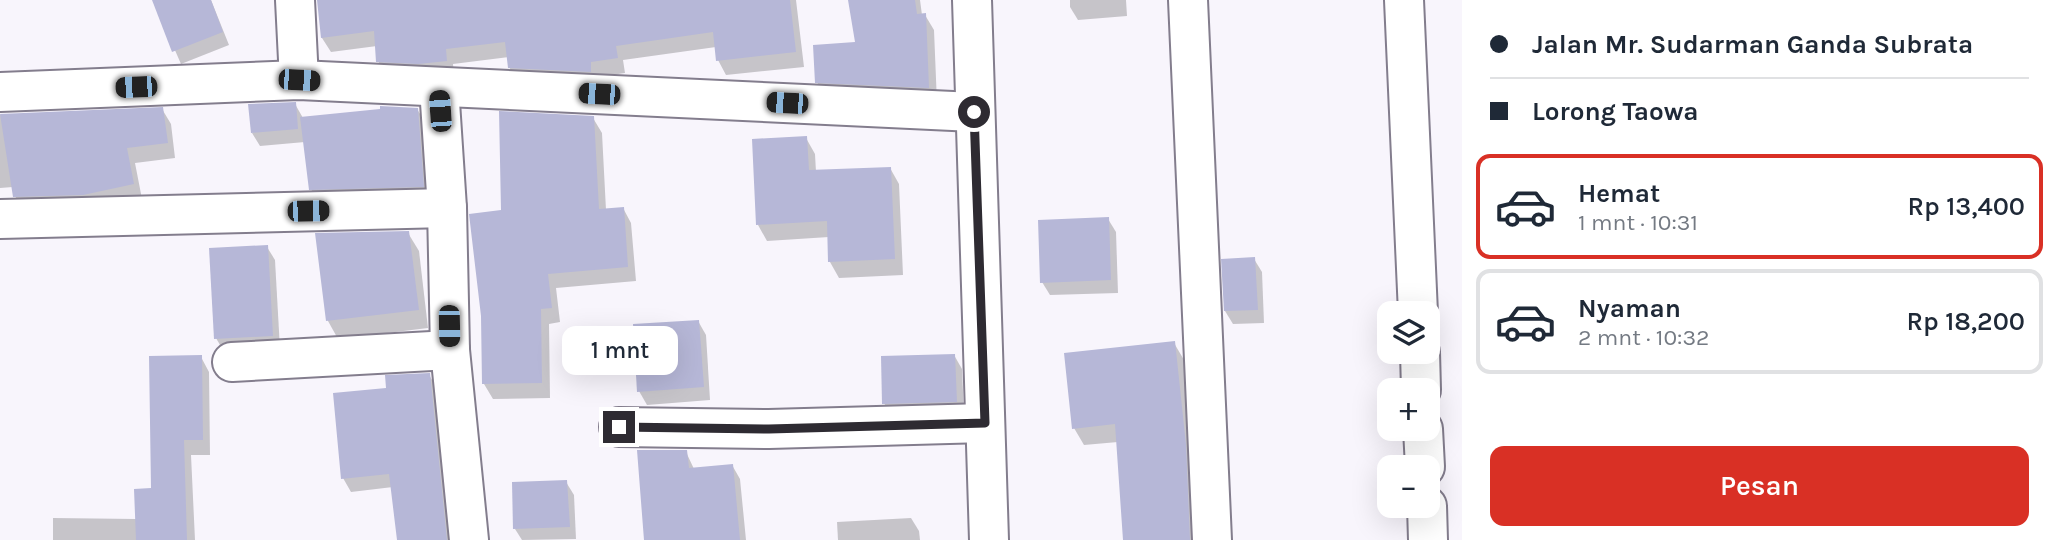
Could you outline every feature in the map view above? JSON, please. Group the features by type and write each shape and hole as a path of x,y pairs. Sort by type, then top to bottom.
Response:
{"street":[{"path":"295,0 299,80"},
{"path":"972,0 989,540"},
{"path":"1188,0 1212,540"},
{"path":"1404,0 1417,301"},
{"path":"0,92 299,80 974,112"},
{"path":"439,87 447,208 450,350 469,540"},
{"path":"0,219 447,208"},
{"path":"232,362 450,350"},
{"path":"619,427 769,429 985,423"},
{"path":"1427,518 1428,540"}],"building":[{"path":"152,0 211,0 223,32 172,52"},
{"path":"317,0 790,0 796,52 716,61 713,32 616,46 618,58 591,62 591,72 508,68 505,42 446,49 447,61 418,64 376,62 374,31 321,38"},
{"path":"848,0 915,0 917,14 926,13 929,88 815,83 813,45 855,42"},
{"path":"296,102 298,129 251,133 248,104"},
{"path":"380,106 418,108 424,187 309,190 300,117 380,109"},
{"path":"163,107 168,143 127,148 134,184 83,195 13,197 0,114"},
{"path":"499,111 594,116 599,209 624,207 628,267 548,274 552,308 541,309 542,383 482,384 481,316 469,214 501,210"},
{"path":"807,136 809,170 891,167 895,259 828,262 827,221 756,225 752,139"},
{"path":"1109,217 1111,280 1040,283 1038,220"},
{"path":"409,231 419,310 326,321 315,233"},
{"path":"268,245 273,336 214,339 209,248"},
{"path":"1255,257 1258,310 1224,311 1221,259"},
{"path":"699,320 704,387 637,392 633,324"},
{"path":"1175,341 1186,445 1190,540 1123,540 1115,424 1072,429 1064,353"},
{"path":"955,354 957,402 882,404 881,356"},
{"path":"202,355 203,440 184,440 187,540 136,540 134,489 151,488 149,356"},
{"path":"430,373 447,540 397,540 389,474 341,479 333,393 386,388 385,375"},
{"path":"637,450 687,450 689,468 733,464 740,540 644,540"},
{"path":"567,480 570,527 513,529 512,482"}],"route":[{"path":"619,427 769,429 985,423 974,112"}]}
